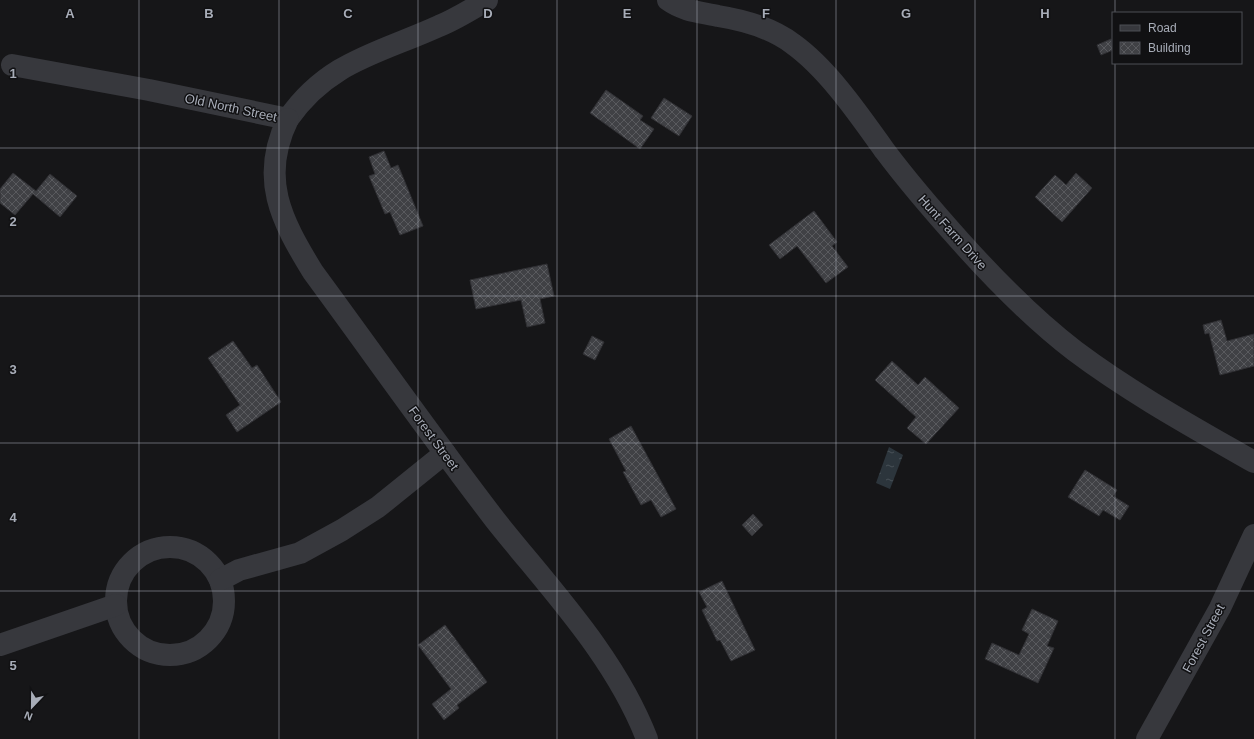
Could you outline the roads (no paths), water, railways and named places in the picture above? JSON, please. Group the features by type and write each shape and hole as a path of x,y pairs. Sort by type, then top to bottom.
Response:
{"street":[{"name":"Old North Street","path":"12,65 149,90 288,119 310,91 327,77 368,55 439,26 488,0"},
{"name":"Hunt Farm Drive","path":"668,0 676,6 696,12 739,20 757,26 792,43 811,59 828,78 908,181 962,243 1017,300 1045,326 1104,372 1166,411 1254,462"},
{"name":"Forest Street","path":"288,119 279,140 274,172 275,192 280,211 289,231 313,272 445,453 591,639 626,694 647,739"},
{"path":"220,580 239,570 300,553 342,530 378,507 445,453"},
{"name":"Forest Street","path":"1147,739 1220,608 1254,535"},
{"path":"171,548 182,549 198,555 211,566 220,580 224,599 222,617 213,634 200,646 183,653 164,655 146,649 131,639 121,623 116,605 117,588 124,573 134,560 149,551 171,548"},
{"path":"0,645 116,605"}],"water":[{"path":"889,447 903,455 890,489 876,483"}]}
